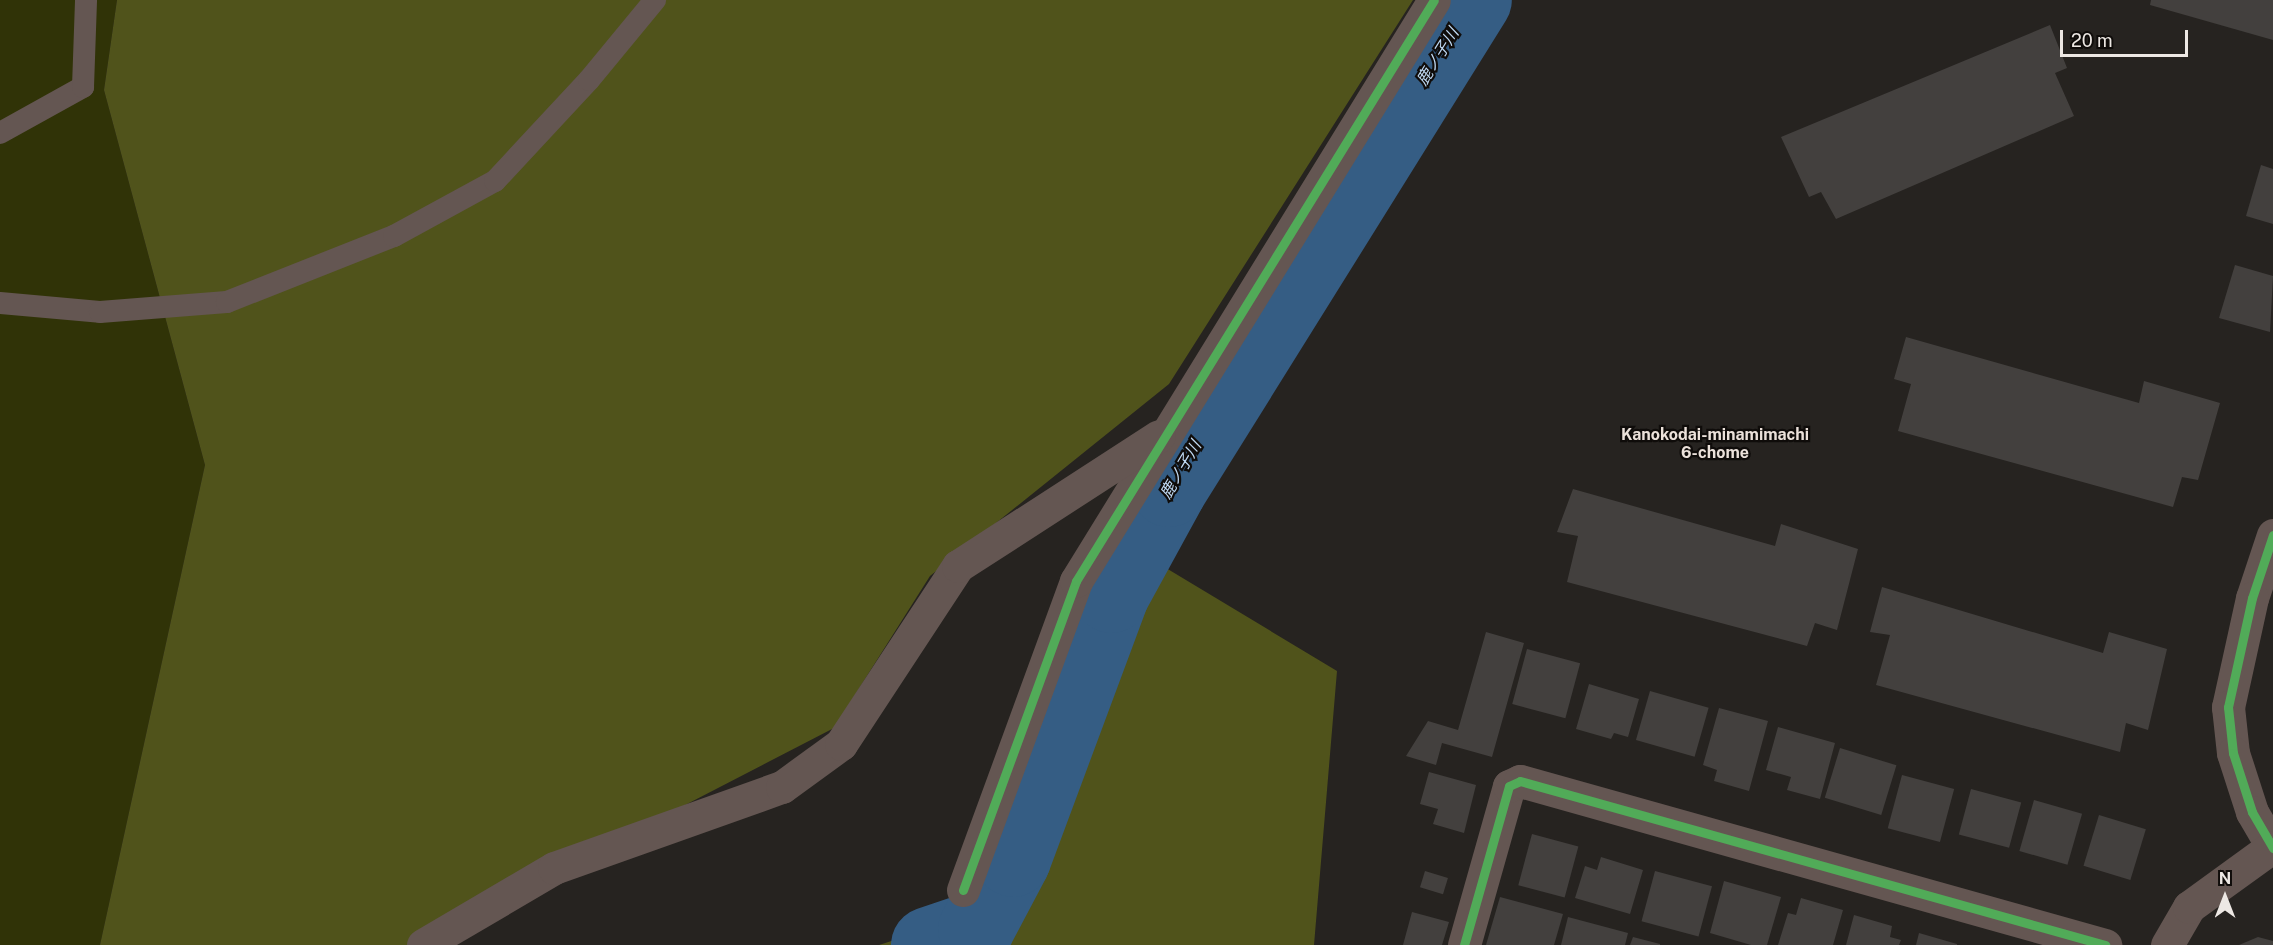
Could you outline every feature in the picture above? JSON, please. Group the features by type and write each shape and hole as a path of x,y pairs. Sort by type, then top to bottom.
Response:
{"street":[{"path":"963,890 1076,580 1434,0"},
{"path":"423,945 554,868 782,787 841,744 958,566 1166,432"},
{"path":"2167,945 2189,907 2273,847 2252,812 2234,753 2228,707 2252,598 2273,535"},
{"path":"1464,945 1509,786 1520,781 2008,933 2105,945"}],"lane":[{"path":"0,133 82,87 86,0"},
{"path":"0,303 100,312 227,302 394,237 495,181 589,80 655,0"}],"green space":[{"path":"0,0 117,0 104,90 205,465 100,945 0,945"},
{"path":"117,0 1413,0 1169,384 930,576 834,728 414,945 100,945 205,465 104,90"},
{"path":"1166,568 1337,671 1314,945 879,945 1000,906"}],"building":[{"path":"2151,0 2273,0 2273,40 2150,5"},
{"path":"2050,25 2067,68 2055,73 2074,116 1836,219 1821,192 1809,197 1781,137"},
{"path":"2261,165 2273,169 2273,224 2246,216"},
{"path":"2235,265 2273,276 2270,332 2219,318"},
{"path":"1906,337 2139,403 2144,381 2220,403 2198,480 2182,477 2173,507 1898,431 1911,384 1894,379"},
{"path":"1573,489 1775,546 1781,524 1858,549 1837,630 1815,623 1807,646 1567,582 1578,536 1557,532"},
{"path":"1882,587 2103,653 2109,632 2167,649 2148,730 2126,723 2120,752 1876,685 1890,635 1870,632"},
{"path":"1486,632 1524,643 1492,757 1442,743 1436,765 1406,756 1428,721 1458,730"},
{"path":"1527,649 1580,663 1565,718 1512,704"},
{"path":"1589,684 1639,699 1628,737 1614,733 1611,739 1576,729"},
{"path":"1650,691 1709,708 1695,757 1636,740"},
{"path":"1719,708 1768,721 1749,791 1714,781 1717,770 1703,765"},
{"path":"1778,727 1835,743 1820,799 1787,790 1791,777 1766,770"},
{"path":"1840,748 1896,765 1881,815 1825,798"},
{"path":"1429,772 1476,785 1464,833 1433,824 1438,809 1420,804"},
{"path":"1902,775 1954,789 1940,842 1888,828"},
{"path":"1971,789 2021,802 2009,848 1959,834"},
{"path":"2034,800 2082,814 2067,865 2019,851"},
{"path":"2099,815 2146,829 2130,880 2084,866"},
{"path":"1532,834 1578,846 1565,898 1518,885"},
{"path":"1601,857 1643,870 1630,914 1575,898 1585,866 1597,870"},
{"path":"1425,871 1448,878 1443,894 1420,887"},
{"path":"1655,871 1712,886 1699,936 1642,921"},
{"path":"1724,881 1781,897 1767,945 1751,945 1710,933"},
{"path":"1500,897 1563,914 1554,945 1486,945"},
{"path":"1801,898 1843,910 1833,945 1778,945 1788,913 1796,915"},
{"path":"1412,912 1449,922 1442,945 1403,945"},
{"path":"1854,915 1892,926 1890,937 1901,940 1899,945 1846,945"},
{"path":"1568,917 1628,933 1625,945 1561,945"},
{"path":"1919,933 1957,944 1957,945 1916,945"},
{"path":"1633,937 1660,944 1660,945 1630,945"},
{"path":"2258,937 2273,941 2273,945 2239,945"}],"waterway":[{"name":"鹿ノ子川","path":"929,945 976,929 1013,859 1111,595 1169,489 1474,0"}],"cycle path":[{"path":"963,890 1076,581 1434,0"},
{"path":"2273,535 2252,598 2228,707 2233,753 2252,812 2273,848"},
{"path":"1464,945 1509,786 1520,781 2105,945"}],"district":[{"name":"Kanokodai-minamimachi 6-chome","path":"1715,444"}]}
